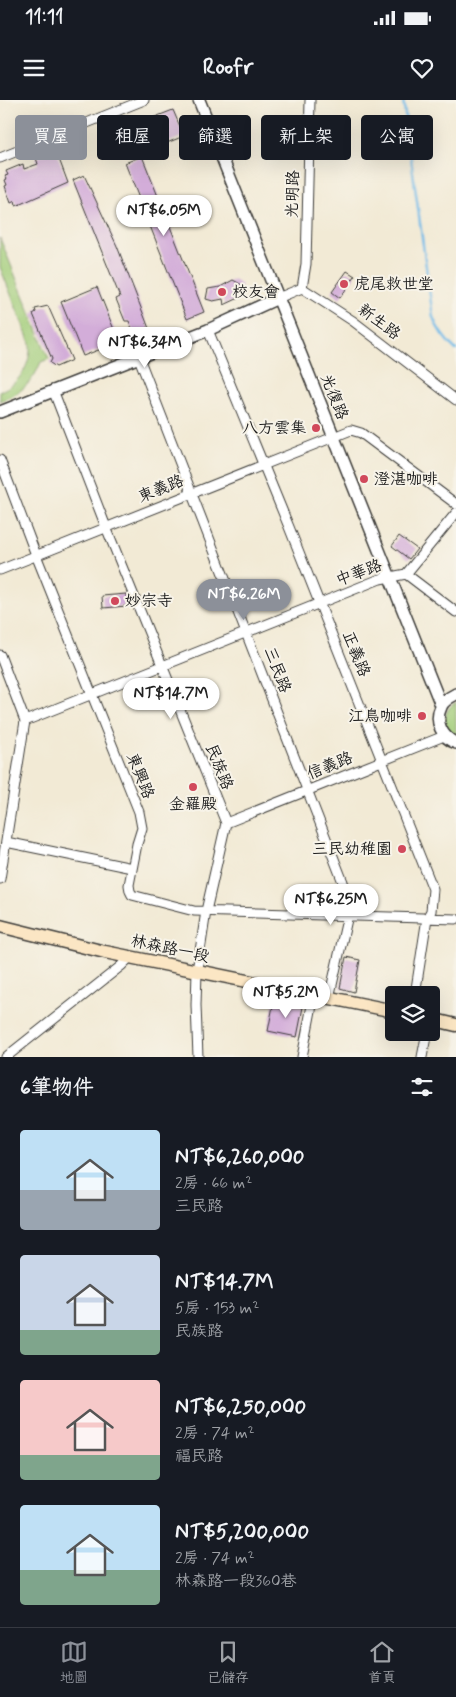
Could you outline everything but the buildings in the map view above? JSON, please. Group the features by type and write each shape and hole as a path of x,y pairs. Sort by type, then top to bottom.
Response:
{"main road":[{"name":"林森路一段","path":"0,926 105,952 385,1009"},
{"path":"440,1021 456,1024"}],"street":[{"path":"0,158 144,100"},
{"name":"光復路","path":"198,100 441,706 439,724 444,736"},
{"name":"光明路","path":"302,288 306,264 310,100"},
{"path":"0,412 208,330 302,288"},
{"name":"新生路","path":"302,288 353,321 456,400"},
{"name":"正義路","path":"208,330 264,465 433,889 431,911 427,918 416,986"},
{"name":"三民路","path":"139,358 247,632 348,898 348,915 330,998"},
{"name":"民族路","path":"53,390 106,527 226,823"},
{"name":"東義路","path":"0,570 351,430 361,433 456,504"},
{"name":"東興路","path":"0,460 141,819 142,828 132,868 129,885 130,891 132,895 194,910 206,910"},
{"name":"中華路","path":"25,721 380,579 406,574 456,513"},
{"path":"406,574 456,612"},
{"path":"0,655 25,721 0,879"},
{"path":"441,706 456,694"},
{"path":"444,736 456,743"},
{"name":"信義路","path":"226,823 444,736"},
{"path":"198,1057 196,1021 197,971 206,910 226,823"},
{"path":"6,842 132,868"},
{"path":"206,910 456,919"},
{"path":"6,1057 131,956"},
{"path":"302,1057 314,995"},
{"path":"422,1057 425,1041"}],"green space":[{"path":"0,238 49,359 41,362 30,381 20,391 0,401 0,391 14,383 23,372 29,358 30,343 0,267"},
{"path":"456,702 456,736 448,729 445,719 448,710"}],"waterway":[{"path":"403,100 433,317 442,335 456,350"}],"place":[{"name":"虎尾救世堂","path":"344,284"},
{"name":"校友會","path":"222,292"},
{"name":"八方雲集","path":"316,428"},
{"name":"澄湛咖啡","path":"364,479"},
{"name":"妙宗寺","path":"115,601"},
{"name":"江鳥咖啡","path":"422,716"},
{"name":"金羅殿","path":"193,787"},
{"name":"三民幼稚園","path":"402,849"}]}
